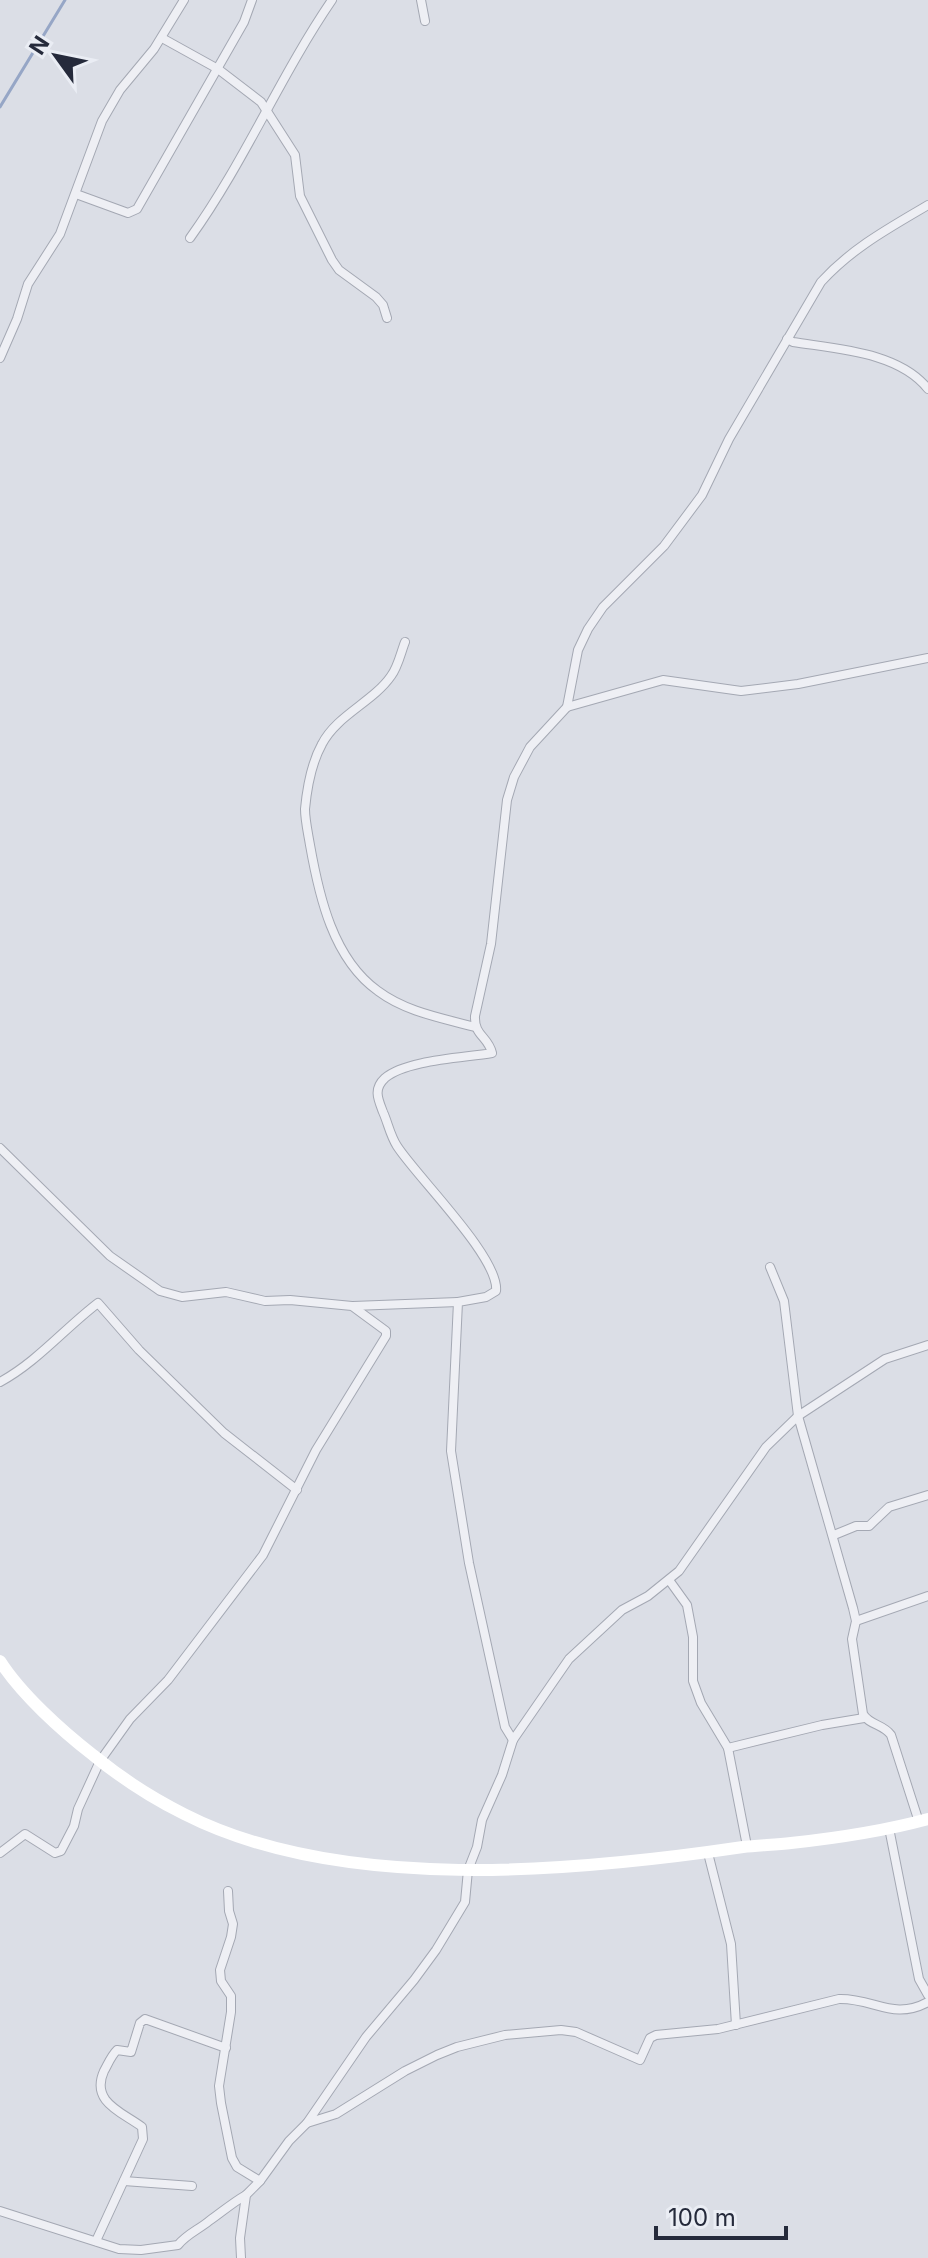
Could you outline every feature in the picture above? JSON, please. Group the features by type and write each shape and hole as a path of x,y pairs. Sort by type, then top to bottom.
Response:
{"main road":[{"path":"0,1661 65,1734 100,1761 185,1815 289,1851 381,1866 468,1870 546,1868 791,1843 924,1820"}],"street":[{"path":"0,358 28,284 60,234 102,121 120,90 162,38 184,0"},
{"path":"76,194 133,212 218,69 244,22 252,0"},
{"path":"190,238 214,204 296,55 332,0"},
{"path":"421,0 425,21"},
{"path":"162,38 218,69 252,93 295,155 300,196 332,260 339,270 376,297 383,305 387,318"},
{"path":"567,707 578,650 588,629 603,607 664,546 702,495 729,439 821,282 868,239 928,205"},
{"path":"787,339 874,357 906,371 921,380 928,389"},
{"path":"0,1148 110,1256 160,1291 182,1297 226,1292 265,1301 290,1300 352,1306 458,1302 486,1297 496,1291 497,1283 490,1267 443,1201 397,1147 377,1099 377,1088 386,1077 421,1063 492,1053 490,1047 475,1027 398,1003 376,990 354,968 340,944 320,896 305,812 309,781 322,743 342,720 392,675 405,642"},
{"path":"475,1027 491,944 507,800 514,777 530,747 567,707 663,680 741,691 798,684 928,658"},
{"path":"770,1267 784,1301 798,1416 856,1621 852,1639 864,1718"},
{"path":"458,1302 451,1451 481,1620 505,1727 513,1740"},
{"path":"0,1382 20,1371 98,1303 139,1350 224,1433 297,1490"},
{"path":"0,1853 25,1834 55,1853 61,1851 100,1761 130,1719 168,1680 263,1555 316,1450 386,1336 386,1331 352,1306"},
{"path":"0,2211 119,2249 141,2250 178,2245 186,2235 246,2195 307,2123 366,2037 414,1980 465,1902 468,1870 477,1847 482,1820 513,1740 569,1659 622,1610 679,1571 766,1447 798,1416 885,1359 928,1345"},
{"path":"834,1535 856,1526 869,1526 889,1507 928,1495"},
{"path":"669,1580 687,1605 693,1637 693,1681 701,1703 728,1748 747,1846"},
{"path":"856,1621 928,1596"},
{"path":"728,1748 864,1718 886,1728 891,1735 924,1820"},
{"path":"889,1828 919,1979 928,1995"},
{"path":"708,1853 731,1944 736,2025"},
{"path":"228,1891 233,1924 220,1970 221,1981 231,1996 219,2086 232,2158 237,2167 260,2181"},
{"path":"307,2123 336,2114 437,2055 505,2035 561,2030 576,2032 640,2060 650,2038 656,2035 686,2034 736,2025 839,1999 905,2011 928,2002"},
{"path":"96,2241 144,2131 102,2098 102,2076 115,2051 131,2052 140,2023 145,2019 226,2048"},
{"path":"124,2181 192,2186"},
{"path":"241,2258 240,2238 246,2195"}],"waterway":[{"path":"0,107 65,0"}]}
